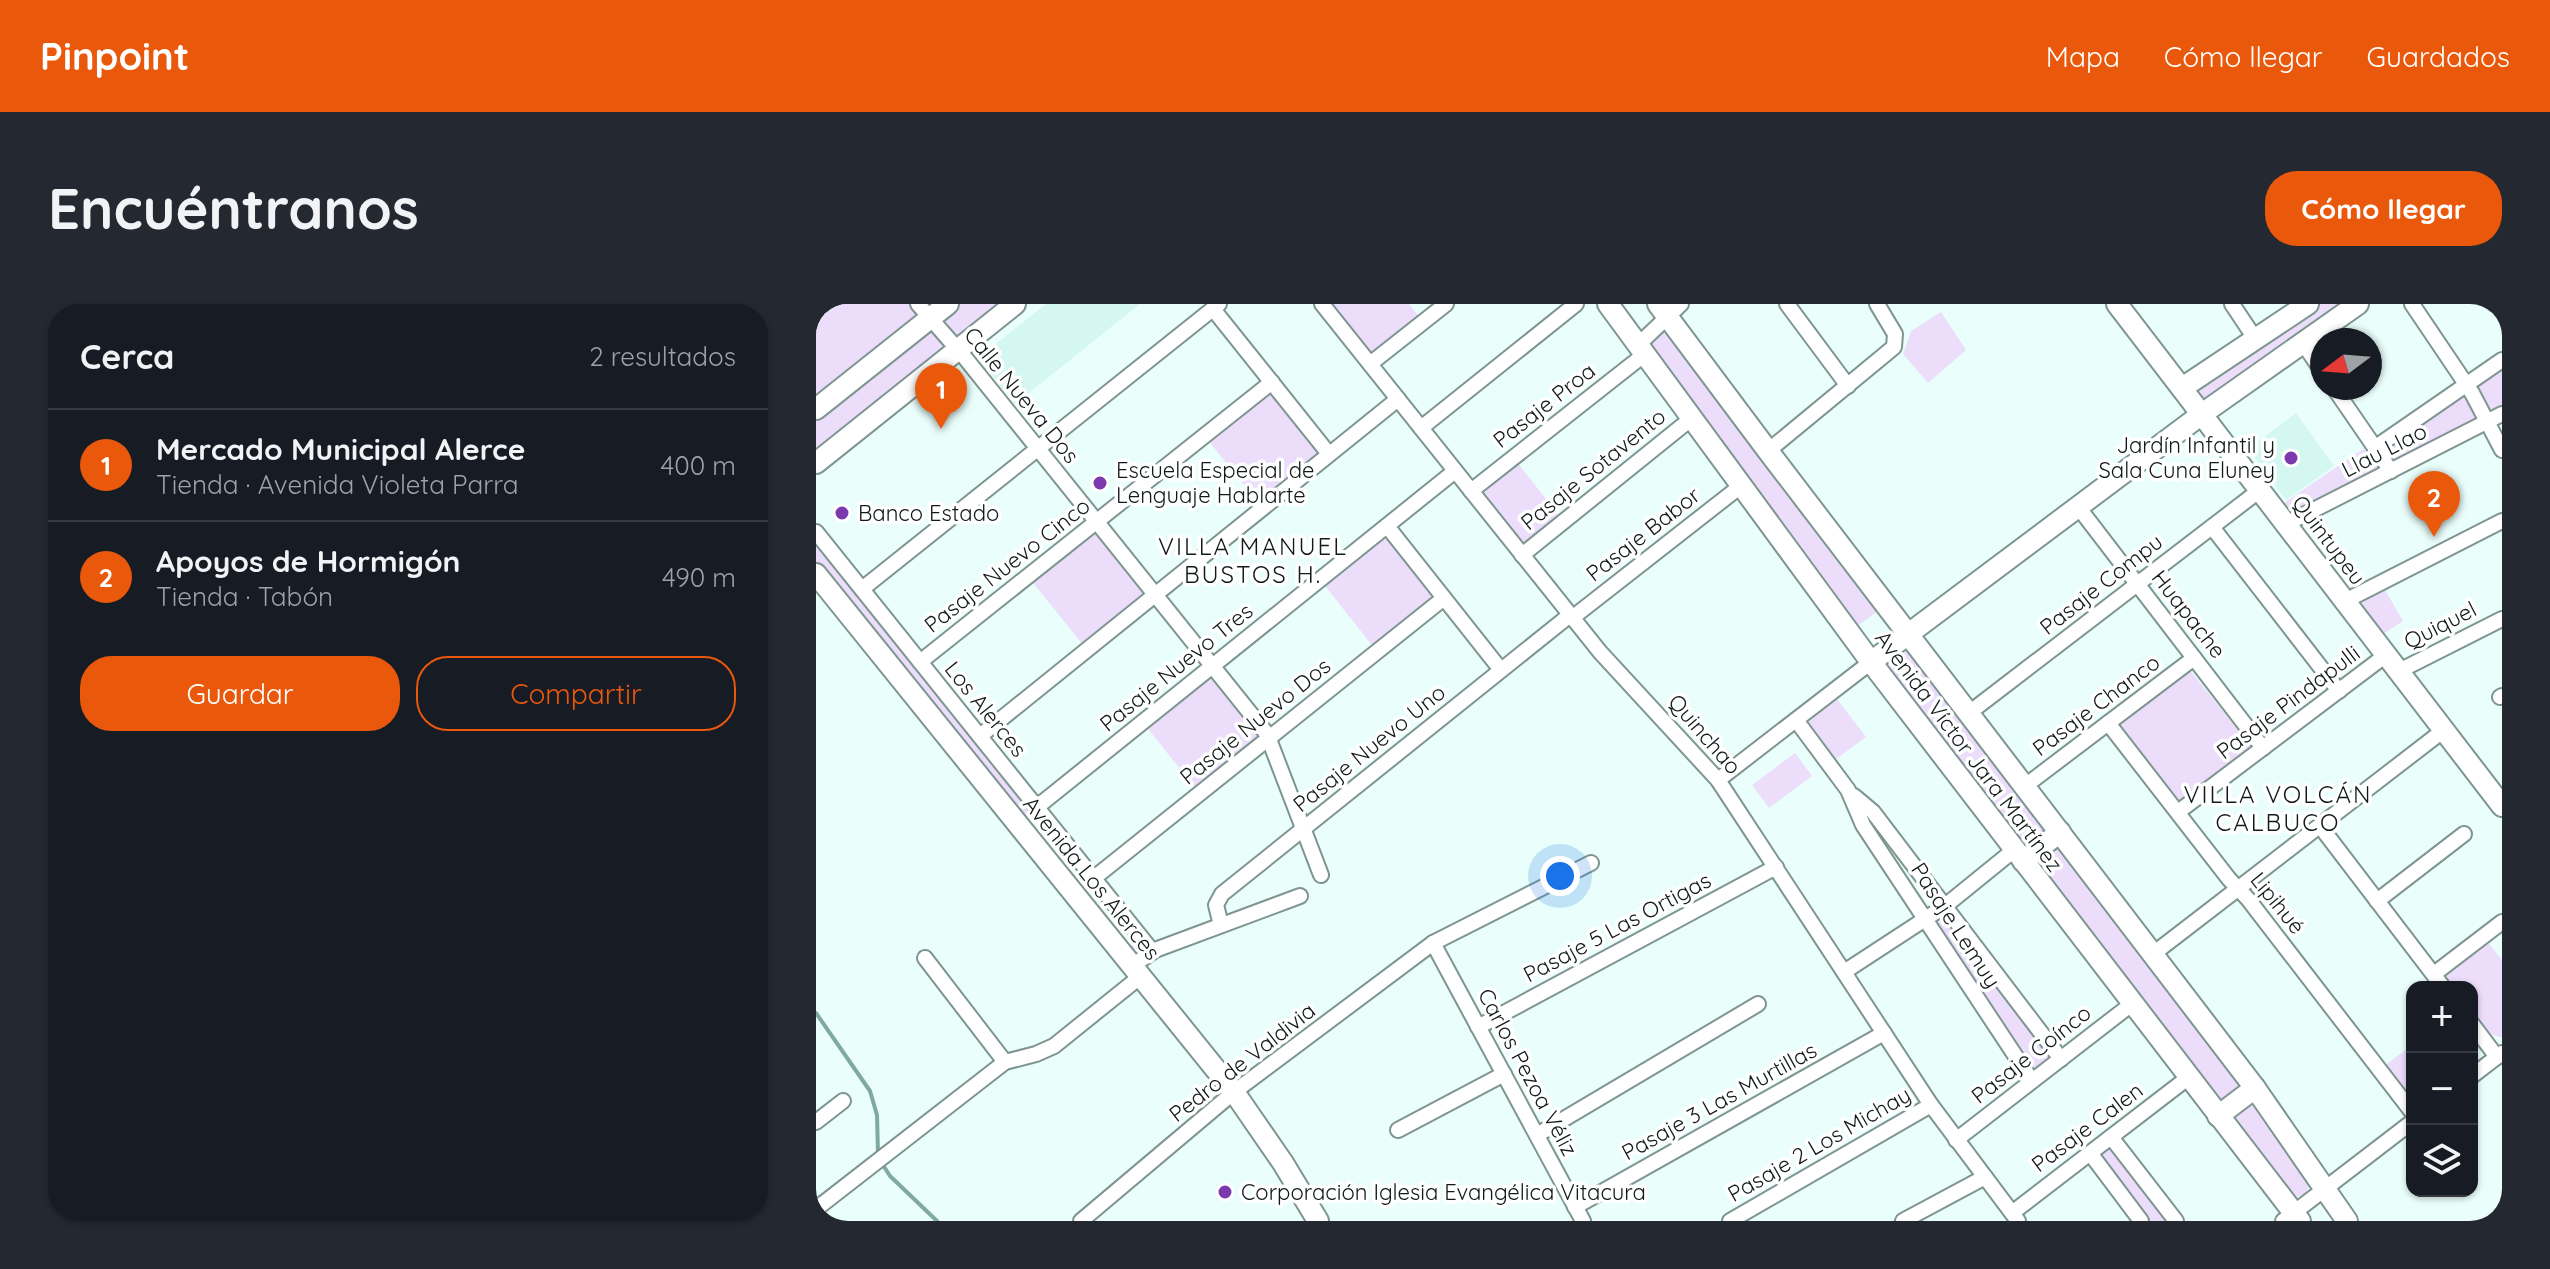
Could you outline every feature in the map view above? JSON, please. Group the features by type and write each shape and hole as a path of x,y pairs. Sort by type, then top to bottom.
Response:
{"main road":[{"path":"816,409 924,311 948,304"},
{"path":"816,463 1015,304"},
{"name":"Avenida Víctor Jara Martínez","path":"1608,304 1871,662 2133,1003 2292,1218"},
{"name":"Quintupeu","path":"2117,304 2502,806"},
{"path":"1871,662 2202,414 2358,304"},
{"path":"2182,388 2306,305"},
{"name":"Avenida Víctor Jara Martínez","path":"1669,308 1768,451 2255,1088 2347,1221"},
{"name":"Avenida Los Alerces","path":"816,574 1234,1092 1318,1221"},
{"path":"2018,856 2060,832"},
{"path":"2218,1116 2255,1088"}],"street":[{"name":"Quinchao","path":"1322,304 1600,652 1718,780 1931,1105 2015,1217"},
{"path":"1370,364 1446,304"},
{"path":"1421,428 1576,304"},
{"path":"1787,304 1848,386"},
{"path":"1768,451 1896,343 1895,334 1877,304"},
{"path":"2232,304 2256,340"},
{"path":"2412,304 2467,385 2502,450"},
{"path":"862,589 1216,306 1329,454"},
{"name":"Pasaje Proa","path":"1471,491 1641,349 1669,308"},
{"name":"Calle Nueva Dos","path":"924,311 1269,738 1321,875"},
{"path":"2303,343 2310,353"},
{"name":"Llau Llao","path":"2376,447 2502,360"},
{"name":"Pasaje Nuevo Cinco","path":"920,662 1272,382"},
{"path":"980,736 1398,399"},
{"path":"2343,400 2391,471"},
{"name":"Llau Llao","path":"2286,524 2502,414"},
{"name":"Pasaje Sotavento","path":"1522,555 1692,418"},
{"name":"Pasaje Nuevo Tres","path":"1037,807 1455,471"},
{"name":"Pasaje Babor","path":"1571,616 1742,485"},
{"name":"Pasaje Compu","path":"1969,713 2260,490"},
{"name":"Huapache","path":"2079,508 2263,748"},
{"path":"2345,601 2502,521"},
{"path":"1387,526 1501,670"},
{"path":"2212,527 2339,691"},
{"name":"Los Alerces","path":"816,532 1152,951"},
{"name":"Pasaje Nuevo Dos","path":"1094,878 1444,598"},
{"name":"Pasaje Nuevo Uno","path":"1221,925 1216,910 1220,897 1571,616"},
{"name":"Quiquel","path":"2392,663 2502,619"},
{"name":"Pasaje Chanco","path":"2025,786 2194,658"},
{"path":"1718,780 1871,662"},
{"name":"Pasaje Pindapulli","path":"2178,812 2339,691 2392,663"},
{"name":"Pasaje Lemuy","path":"1796,720 1848,790 1873,812 2061,1059"},
{"name":"Lipihué","path":"2108,723 2406,1104"},
{"path":"2153,954 2444,730"},
{"name":"Pasaje Lemuy","path":"1848,790 1863,825 2032,1081"},
{"path":"2320,826 2439,981"},
{"path":"2377,901 2464,834"},
{"path":"1844,972 2018,856"},
{"name":"Pedro de Valdivia","path":"1081,1221 1234,1092 1433,943 1591,863"},
{"name":"Pasaje 5 Las Ortigas","path":"1478,1027 1776,867"},
{"path":"818,1203 880,1160 1005,1062 1054,1046 1137,971 1152,951 1300,896"},
{"path":"2434,974 2502,922"},
{"name":"Carlos Pezoa Véliz","path":"1433,943 1583,1221"},
{"path":"925,958 1005,1062"},
{"name":"Pasaje Coínco","path":"1956,1140 2133,1003"},
{"path":"1537,1135 1758,1004"},
{"path":"2478,1031 2500,1055 2478,1072"},
{"name":"Pasaje 3 Las Murtillas","path":"1575,1207 1884,1033"},
{"path":"1398,1130 1504,1074"},
{"name":"Pasaje Calen","path":"2015,1217 2090,1153 2189,1077"},
{"path":"816,1122 843,1101"},
{"name":"Pasaje 2 Los Michay","path":"1730,1221 1931,1105"},
{"path":"2292,1218 2324,1189 2408,1125"},
{"path":"2111,1137 2176,1221"},
{"path":"2090,1153 2141,1221"},
{"path":"1903,1221 1985,1177"}],"shaded area":[{"path":"816,304 909,304 918,318 914,324 836,378 816,397"},
{"path":"958,304 1005,304 956,338 942,317"},
{"path":"1046,304 1140,304 1015,404 978,358"},
{"path":"1330,304 1409,304 1421,319 1376,355 1370,355"},
{"path":"2319,304 2346,304 2203,401 2196,391"},
{"path":"1941,312 1966,350 1928,383 1903,354 1911,331"},
{"path":"931,329 945,349 816,453 816,417"},
{"path":"1667,330 1879,610 1856,627 1649,347"},
{"path":"2502,364 2502,410 2490,413 2475,386"},
{"path":"1271,390 1320,452 1259,504 1207,439"},
{"path":"2460,394 2465,395 2478,422 2396,466 2382,451 2383,446"},
{"name":"Jardín Infantil y Sala Cuna Eluney","path":"2296,413 2334,466 2286,500 2248,449"},
{"path":"2369,445 2383,468 2293,517 2281,505"},
{"path":"1515,460 1562,519 1523,546 1481,492 1481,487"},
{"path":"1092,532 1097,533 1143,590 1142,600 1084,646 1030,579"},
{"path":"1385,534 1437,598 1375,649 1322,582"},
{"path":"816,545 1028,807 1028,818 1131,945 1137,946 1140,952 1130,951 816,562"},
{"path":"2385,590 2403,621 2380,636 2361,608 2363,602"},
{"path":"1907,645 2049,832 2026,850 1884,668 1885,662"},
{"path":"2189,669 2253,749 2180,803 2118,724"},
{"path":"1209,674 1261,739 1198,791 1144,724"},
{"path":"1837,699 1866,737 1832,762 1806,724"},
{"path":"1795,753 1812,776 1769,808 1752,785"},
{"path":"2060,849 2248,1090 2310,1183 2306,1193 2293,1198 2040,867 2042,859"},
{"path":"1944,915 2053,1059 2033,1074 1935,922"},
{"path":"2487,941 2502,960 2502,1037 2489,1033 2478,1022 2478,981 2449,981 2446,977 2449,970"},
{"path":"2406,1050 2406,1092 2384,1066"},
{"path":"2108,1145 2171,1221 2146,1221 2098,1152"}],"waterway":[{"path":"816,1013 870,1091 877,1115 878,1154"},
{"path":"881,1162 890,1176 937,1221"}],"place":[{"name":"Mercado Municipal Alerce","path":"941,429"},
{"name":"Jardín Infantil y Sala Cuna Eluney","path":"2291,458"},
{"name":"Escuela Especial de Lenguaje Hablarte","path":"1100,483"},
{"name":"Banco Estado","path":"842,513"},
{"name":"Apoyos de Hormigón","path":"2434,537"},
{"name":"Corporación Iglesia Evangélica Vitacura","path":"1225,1192"}],"district":[{"name":"VILLA MANUEL BUSTOS H.","path":"1253,560"},
{"name":"VILLA VOLCÁN CALBUCO","path":"2278,808"}]}
